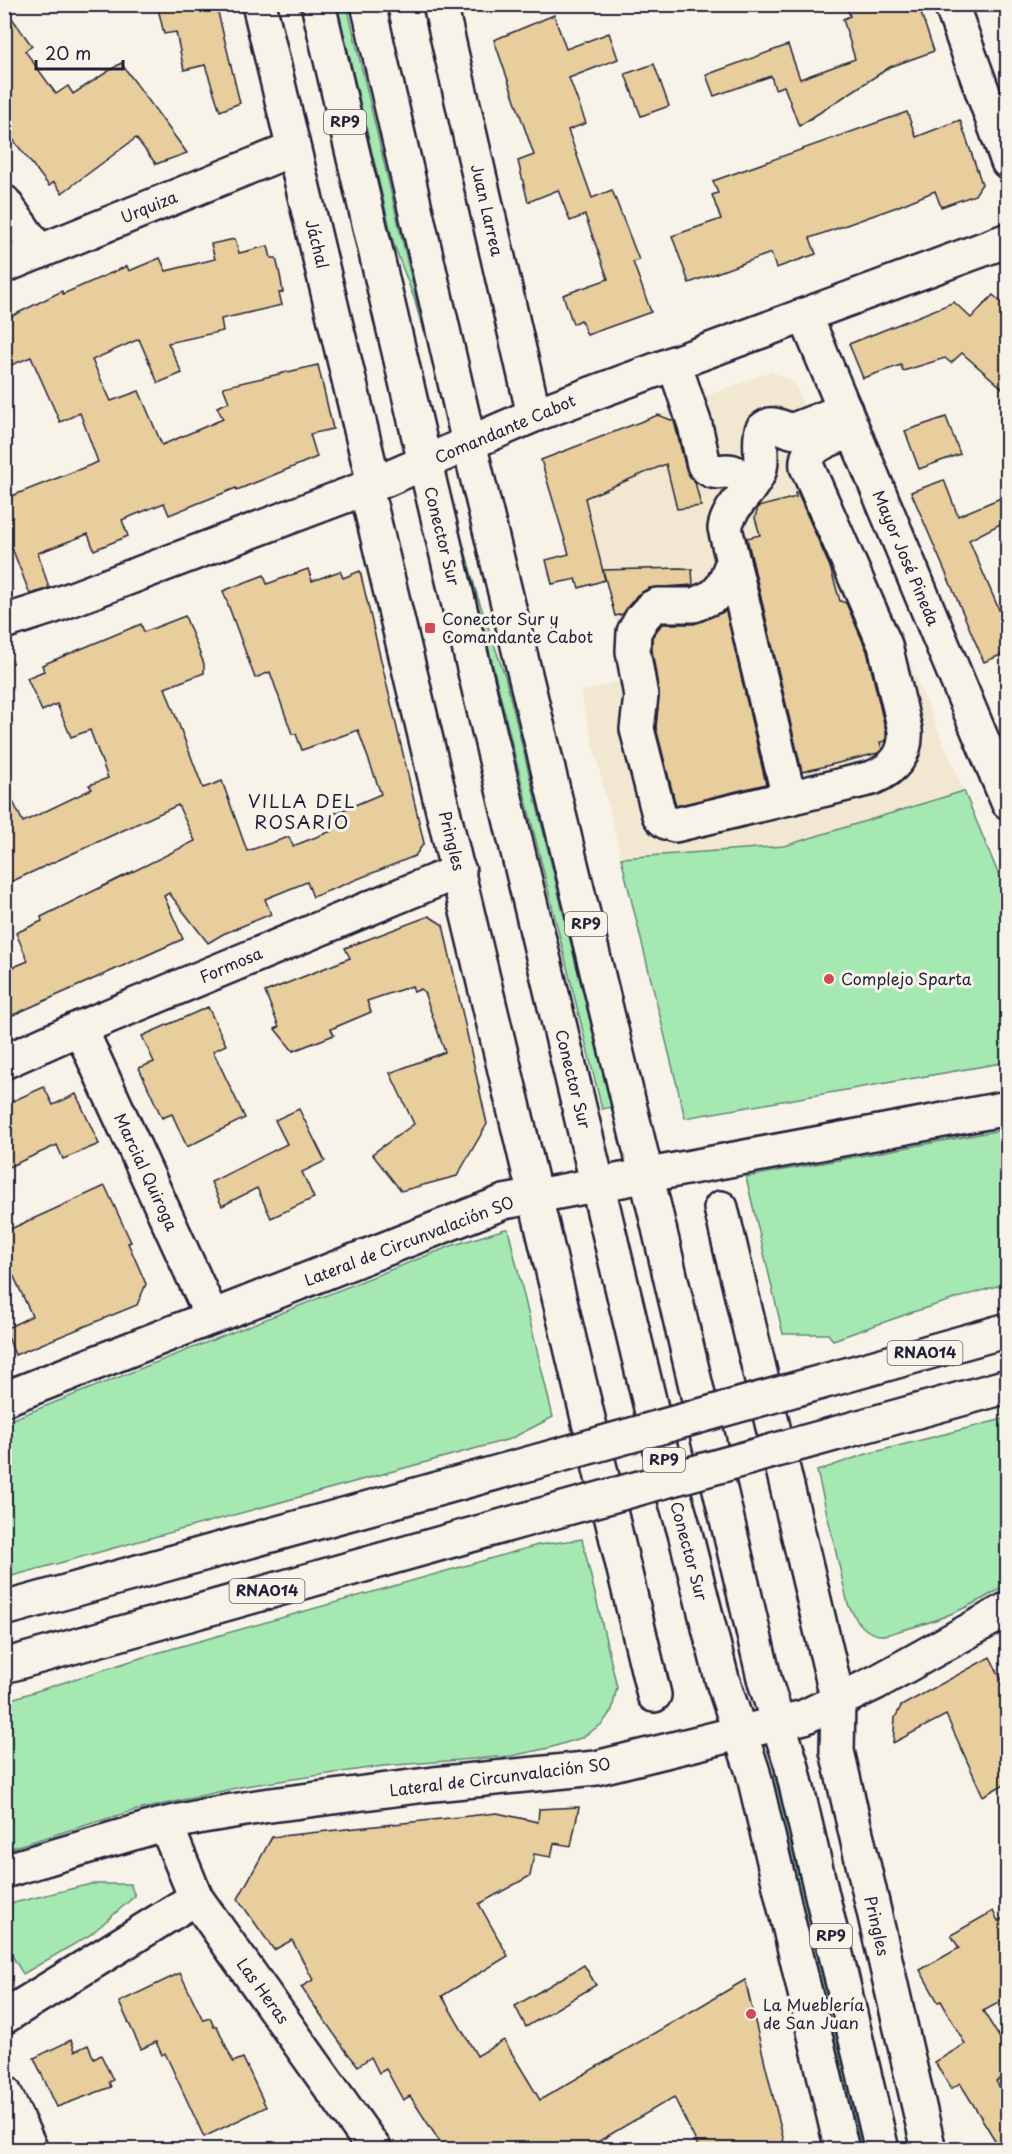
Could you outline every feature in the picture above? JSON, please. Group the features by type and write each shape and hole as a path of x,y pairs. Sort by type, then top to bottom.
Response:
{"main road":[{"name":"Jáchal","path":"259,4 370,486"},
{"name":"Conector Sur","path":"318,4 424,463 599,1184 661,1450 685,1533 722,1679 753,1772 842,2150"},
{"name":"RP9","path":"368,4 469,443 646,1175 765,1682 791,1763 882,2150"},
{"name":"Juan Larrea","path":"440,4 534,415"},
{"path":"951,4 1008,162"},
{"name":"Urquiza","path":"4,266 294,149"},
{"path":"4,202 39,252"},
{"name":"Comandante Cabot","path":"4,622 51,607 370,486 534,415 1008,240"},
{"name":"Mayor José Pineda","path":"805,315 1008,802"},
{"path":"674,363 695,425 704,465 712,471 735,472 742,478 748,489"},
{"path":"789,798 725,535 726,521 733,507 759,473 760,437 766,426 776,424 791,431 849,420"},
{"path":"732,564 723,586 709,599 694,605 657,605 642,618 634,632 633,644 641,696 637,729 660,814 663,820 675,825 880,775 895,764 901,756 906,740 885,645 806,462 816,446 849,420"},
{"name":"Pringles","path":"370,486 654,1695"},
{"name":"Formosa","path":"4,1062 80,1028 459,871"},
{"name":"Marcial Quiroga","path":"80,1028 212,1317"},
{"name":"Lateral de Circunvalación SO","path":"4,1400 504,1202 1008,1108"},
{"name":"Pringles","path":"721,1208 838,1701 837,1751 929,2150"},
{"path":"946,1347 1008,1321"},
{"name":"RNA014","path":"4,1609 1008,1330"},
{"name":"RNA014","path":"4,1666 974,1395 1008,1388"},
{"name":"Lateral de Circunvalación SO","path":"4,1872 166,1825 262,1806 434,1784 596,1768 778,1724 804,1717 838,1701 1008,1609"},
{"name":"Las Heras","path":"166,1825 196,1898 375,2150"},
{"path":"4,2017 196,1898"},
{"path":"4,2092 32,2150"}],"shaded area":[{"path":"771,371 795,383 832,479 964,791 784,846 621,858 580,692 631,678 572,448"}],"green space":[{"path":"337,5 347,5 425,337 414,298 394,245"},
{"path":"461,536 477,595 505,676 611,1107 602,1109"},
{"name":"Complejo Sparta","path":"964,791 1007,895 1007,1062 685,1118 621,858 784,846"},
{"path":"1007,1129 1007,1283 833,1340 828,1334 783,1334 746,1177"},
{"path":"508,1229 553,1417 510,1439 5,1578 5,1422 451,1246"},
{"path":"1007,1418 1007,1585 969,1606 930,1622 885,1635 868,1631 856,1619 848,1604 817,1471 863,1455"},
{"path":"582,1539 617,1687 612,1710 602,1724 581,1738 511,1756 383,1766 245,1786 129,1812 5,1850 5,1701 150,1655 538,1545"},
{"path":"775,1775 863,2149 861,2149 772,1776"},
{"path":"91,1884 130,1884 135,1896 90,1935 23,1974 5,1944 5,1905"}],"building":[{"path":"157,4 216,4 240,103 220,111 205,65 184,70 176,32 164,34"},
{"path":"846,4 918,4 934,51 890,67 799,126 784,86 775,89 771,76 714,96 706,75 788,45 800,79 855,59 843,19 850,16"},
{"path":"4,7 32,46 25,51 56,94 68,86 73,94 121,63 187,153 156,164 136,138 62,193 54,182 49,186 4,128"},
{"path":"554,15 566,49 609,33 618,59 569,78 586,123 568,130 592,198 612,190 639,260 633,262 651,312 587,335 581,320 573,324 563,295 608,279 585,215 570,221 558,190 528,202 518,161 534,155 494,40"},
{"path":"654,64 669,106 641,116 625,74"},
{"path":"907,112 916,137 960,120 982,184 975,195 941,207 935,191 810,238 816,254 776,268 771,253 689,283 672,236 721,219 712,195 718,193 713,181"},
{"path":"235,239 239,253 268,246 271,258 276,258 283,292 279,293 282,305 221,319 223,331 168,343 182,373 158,383 139,339 92,360 111,401 139,391 162,445 223,419 217,407 229,402 223,387 318,365 333,429 310,434 317,457 169,515 164,503 122,520 128,536 94,550 88,534 38,553 49,588 30,594 12,548 4,551 4,499 98,462 80,413 60,422 31,357 4,368 4,320 62,291 63,294 127,266 129,271 160,258 166,271 215,259 211,244"},
{"path":"993,295 1008,308 1008,393 962,353 951,363 945,358 903,371 901,365 863,378 849,344 954,302 971,318"},
{"path":"658,415 674,421 686,469 695,482 701,506 677,509 666,464 585,498 605,580 579,588 576,579 552,584 546,560 569,554 541,460"},
{"path":"946,417 960,454 919,469 905,431"},
{"path":"944,480 958,516 1008,495 1008,520 969,540 1008,635 1008,652 984,662 911,492"},
{"path":"797,492 830,567 840,601 846,603 867,651 886,732 886,741 880,742 882,749 878,753 802,772 747,538 760,535 755,518 758,507 796,497"},
{"path":"308,569 312,581 340,571 343,578 360,571 424,843 415,856 313,897 307,882 265,899 271,914 223,934 208,943 169,893 164,896 183,939 4,1019 4,971 28,961 16,933 42,921 41,917 195,841 178,805 4,885 4,783 23,822 92,789 89,785 108,778 90,730 71,737 57,704 42,711 27,678 44,671 42,665 141,624 144,632 185,616 204,664 204,673 165,688 203,788 222,781 247,851 289,837 293,846 334,830 329,816 381,794 358,730 302,750 296,734 292,734 270,672 255,678 223,591 264,575 267,584"},
{"path":"692,569 693,585 649,588 637,595 623,614 615,616 603,570"},
{"path":"726,611 766,784 676,806 656,728 659,693 652,637 662,624 694,624"},
{"path":"429,916 443,925 487,1124 457,1176 401,1191 372,1154 414,1124 390,1073 445,1052 424,992 421,989 414,992 412,986 367,1001 371,1012 331,1029 334,1035 293,1051 275,1029 279,1027 265,992 350,958 345,948"},
{"path":"208,1007 226,1045 213,1051 245,1118 187,1147 172,1114 162,1118 139,1068 154,1062 142,1036"},
{"path":"44,1087 53,1105 76,1094 99,1144 63,1159 57,1145 4,1169 4,1105"},
{"path":"299,1109 325,1161 302,1172 314,1198 271,1218 257,1188 222,1206 211,1182 287,1144 275,1120"},
{"path":"105,1186 131,1242 128,1243 146,1284 137,1305 15,1355 5,1329 32,1316 4,1255 4,1232"},
{"path":"990,1657 1008,1692 1008,1782 983,1796 946,1715 893,1743 895,1718 901,1706"},
{"path":"579,1807 571,1846 554,1843 551,1857 534,1854 530,1876 479,1904 508,1956 442,1996 477,2056 504,2040 540,2100 745,1980 786,2150 700,2150 674,2097 584,2150 445,2150 410,2096 403,2100 386,2069 379,2073 371,2057 358,2066 346,2051 301,1987 313,1980 292,1940 274,1950 238,1899 272,1837 497,1813 538,1822 539,1809"},
{"path":"993,1911 998,1921 1008,1916 1008,1998 983,2011 1008,2051 1008,2074 996,2081 1008,2102 1008,2150 1001,2150 960,2083 951,2089 935,2062 965,2044 941,2001 938,2002 920,1970 959,1948 951,1935"},
{"path":"584,1965 596,1985 526,2027 515,2006"},
{"path":"180,1973 203,2020 210,2018 214,2027 217,2026 233,2062 243,2058 266,2107 204,2137 165,2053 162,2055 156,2042 141,2049 119,2002"},
{"path":"71,2040 75,2051 88,2045 94,2059 101,2055 113,2080 109,2082 111,2087 57,2107 34,2058"}],"place":[{"name":"Conector Sur y Comandante Cabot","path":"430,628"},
{"name":"Complejo Sparta","path":"829,979"},
{"name":"La Mueblería de San Juan","path":"751,2014"}],"district":[{"name":"VILLA DEL ROSARIO","path":"302,812"}]}
